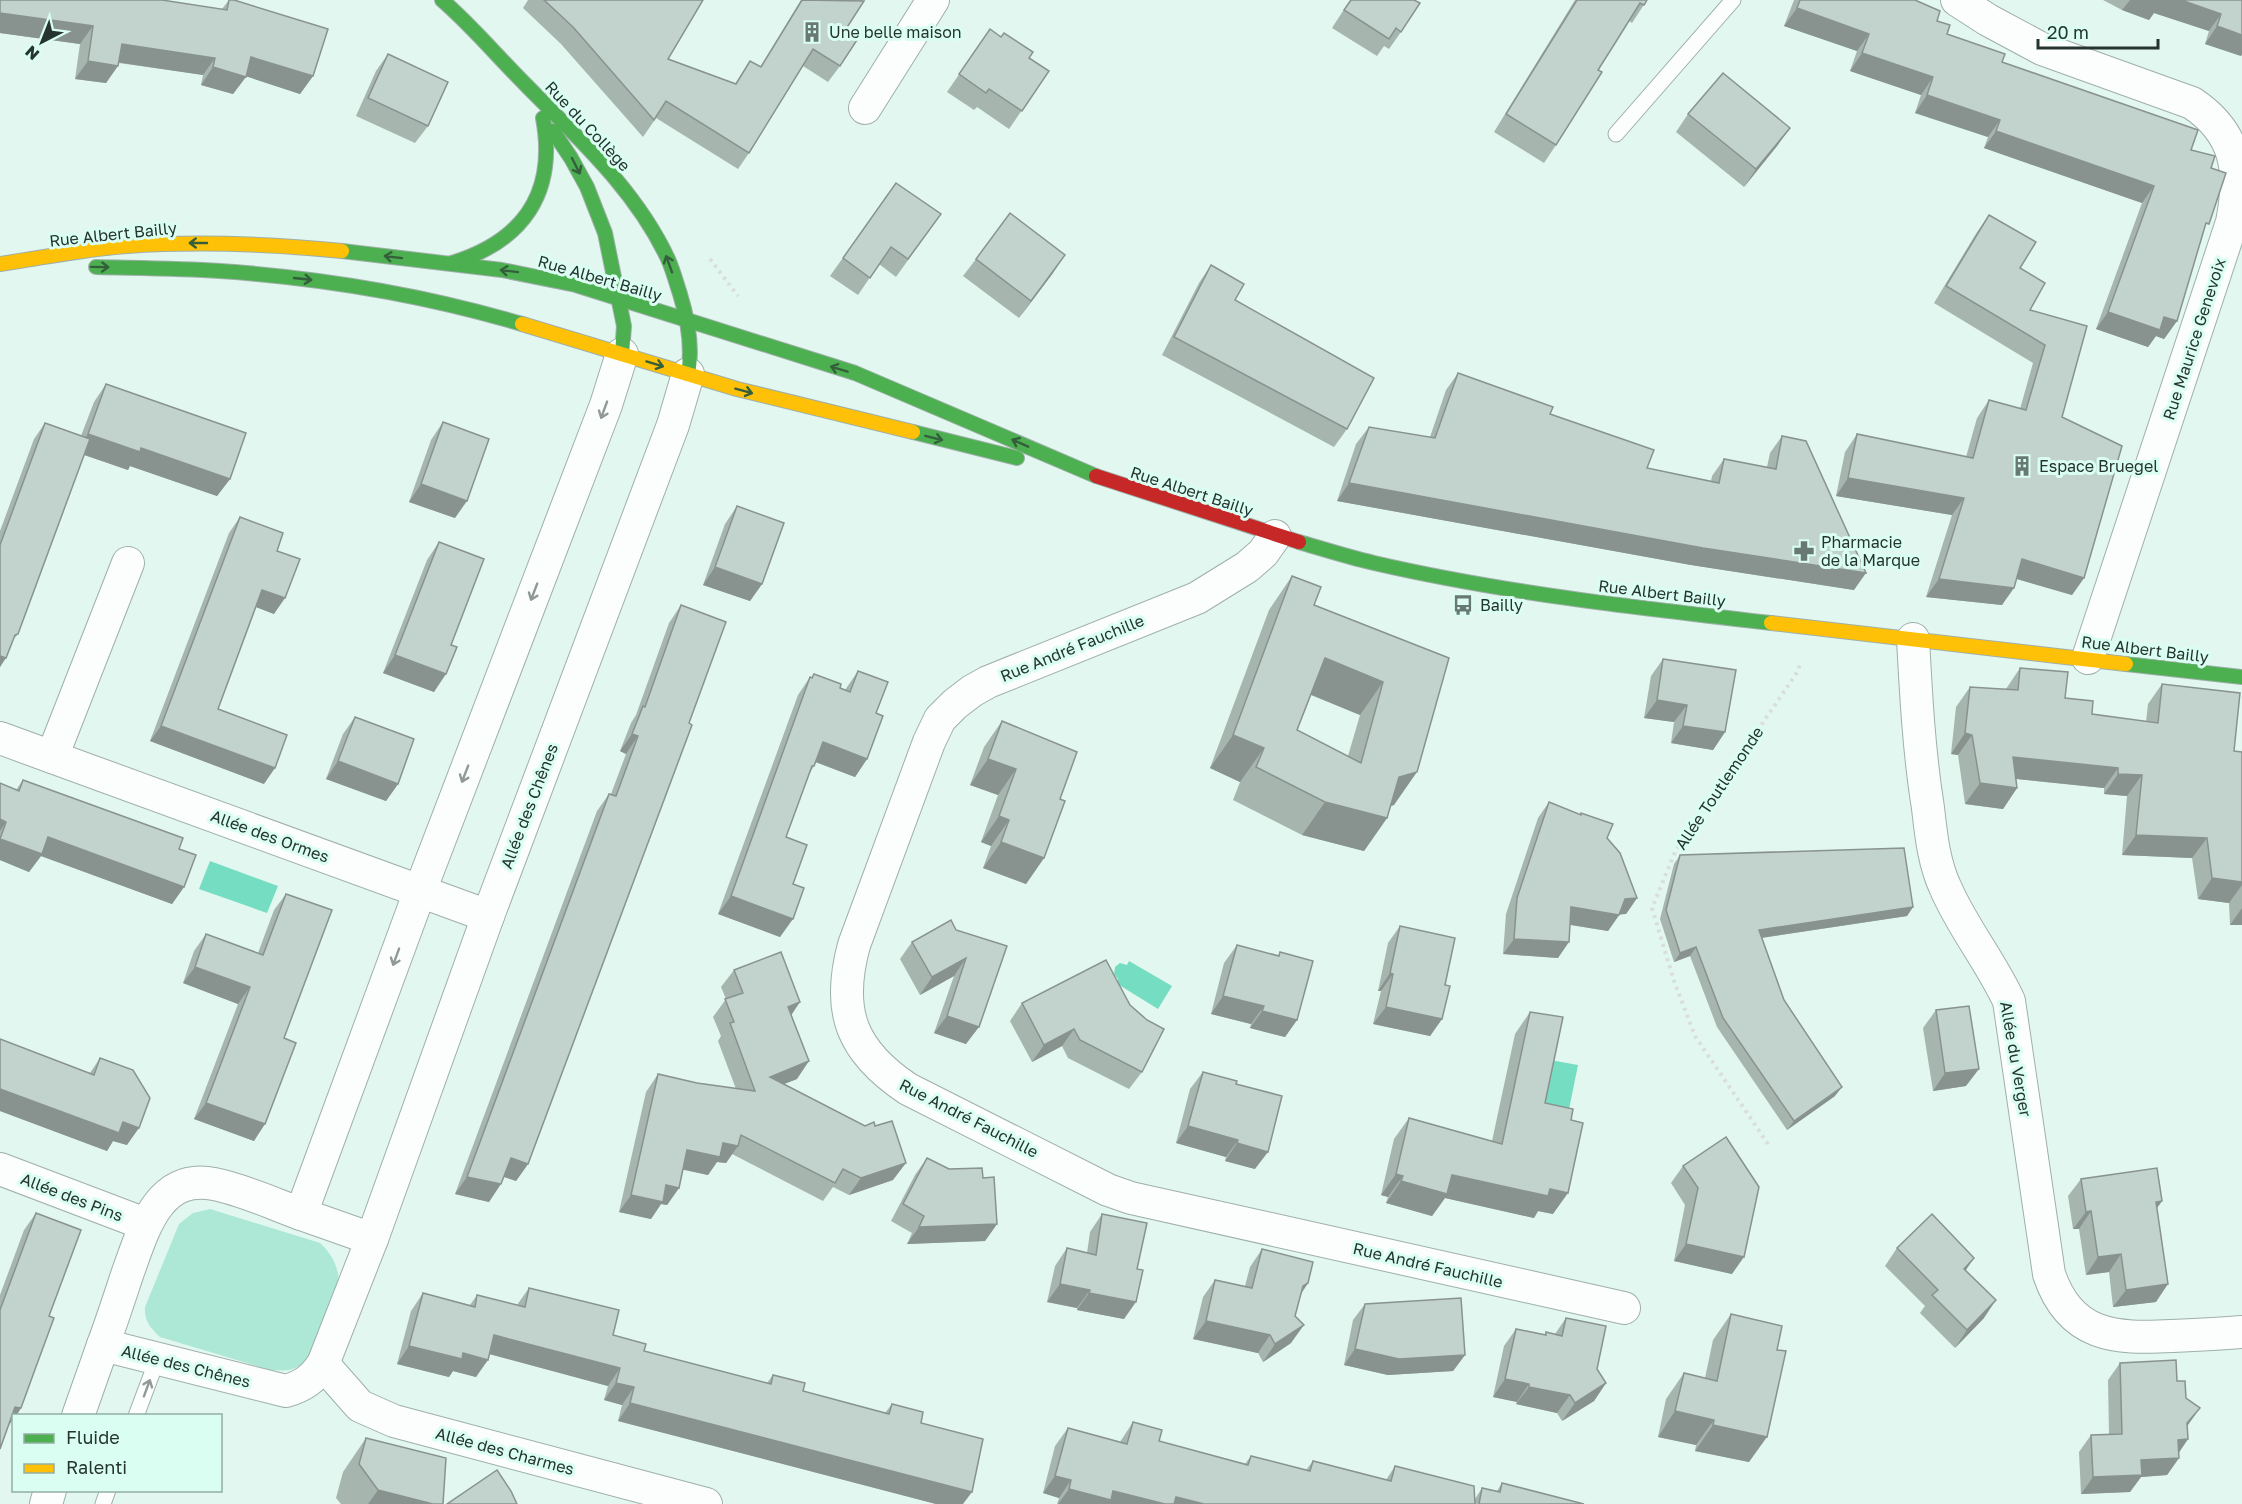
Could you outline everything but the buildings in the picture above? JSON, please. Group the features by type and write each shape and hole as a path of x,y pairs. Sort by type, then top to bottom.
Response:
{"main road":[{"name":"Rue du Collège","path":"442,0 462,16 591,149 637,206 667,256 686,320 691,350 688,374"},
{"name":"Rue du Collège","path":"512,70 543,118 571,155 584,179 605,236 624,326 622,354"},
{"name":"Rue du Collège","path":"451,264 490,249 503,240 527,214 542,185 549,153 548,135 543,118"},
{"name":"Rue Albert Bailly","path":"0,265 111,247 180,243 298,246 537,275 884,384 1092,475 1275,536 1373,563 1510,589 1647,609 2242,677"},
{"name":"Rue Albert Bailly","path":"0,265 220,271 368,288 468,309 772,399 1092,475"}],"street":[{"path":"865,108 933,0"},
{"name":"Rue Maurice Genevoix","path":"1957,0 2042,49 2192,104 2210,115 2223,131 2233,154 2237,198 2232,222 2088,658"},
{"path":"301,1214 420,891 606,405 622,354"},
{"name":"Allée des Chênes","path":"372,1239 214,1184 198,1183 184,1186 170,1192 158,1204 145,1224 103,1345 286,1390 301,1386 314,1377 323,1364 372,1239 488,916 673,425 688,374"},
{"name":"Rue André Fauchille","path":"1275,536 1263,553 1247,567 1197,598 988,682 955,704 940,719 929,742 854,945 847,970 848,1008 857,1040 876,1065 908,1089 1108,1190 1131,1198 1623,1308"},
{"path":"52,757 128,563"},
{"name":"Allée du Verger","path":"1913,639 1923,775 1938,866 1946,889 2009,1001 2049,1274 2055,1292 2065,1307 2083,1322 2102,1332 2123,1337 2242,1332"},
{"name":"Allée des Ormes","path":"0,738 488,916"},
{"name":"Allée des Pins","path":"0,1169 145,1224"},
{"path":"79,1414 103,1345"},
{"name":"Allée des Charmes","path":"323,1364 354,1400 376,1415 706,1504"}],"lane":[{"path":"1616,134 1733,0"},
{"path":"137,1414 157,1360"}],"path":[{"name":"Allée Toutlemonde","path":"1768,1144 1695,1035 1674,981 1652,908 1675,852 1796,674 1817,628"}],"shaded area":[{"path":"210,861 278,886 267,913 199,889"},
{"path":"1129,961 1172,986 1158,1009 1116,983 1118,979 1114,974 1115,967 1120,963 1127,965"},
{"path":"1550,1060 1578,1065 1566,1124 1537,1118"},
{"path":"210,1209 320,1243 332,1257 338,1273 339,1286 322,1336 309,1358 300,1366 289,1370 270,1370 160,1337 148,1324 145,1307 179,1224 193,1213"}],"traffic: fast":[{"path":"442,0 585,144 622,187 655,234 673,272 685,314 689,334 688,374"},
{"path":"452,263 477,254 498,242 516,227 529,210 539,191 545,169 546,145 543,118"},
{"path":"553,131 587,187 605,233 624,326 622,354"},
{"path":"342,251 502,270 576,285 855,373 1096,476"},
{"path":"96,267 220,271 335,283 448,304 522,324"},
{"path":"913,432 1017,458"},
{"path":"1299,542 1374,563 1472,583 1621,605 1771,623"},
{"path":"2126,664 2242,677"}],"traffic: slow":[{"path":"0,264 95,249 154,244 235,244 342,251"},
{"path":"522,324 737,389 913,432"},
{"path":"1771,623 2126,664"}],"traffic: jam":[{"path":"1096,476 1299,542"}],"place":[{"name":"Une belle maison","path":"812,32"},
{"name":"Espace Bruegel","path":"2022,466"},
{"name":"Pharmacie de la Marque","path":"1804,551"},
{"name":"Bailly","path":"1463,605"}]}
